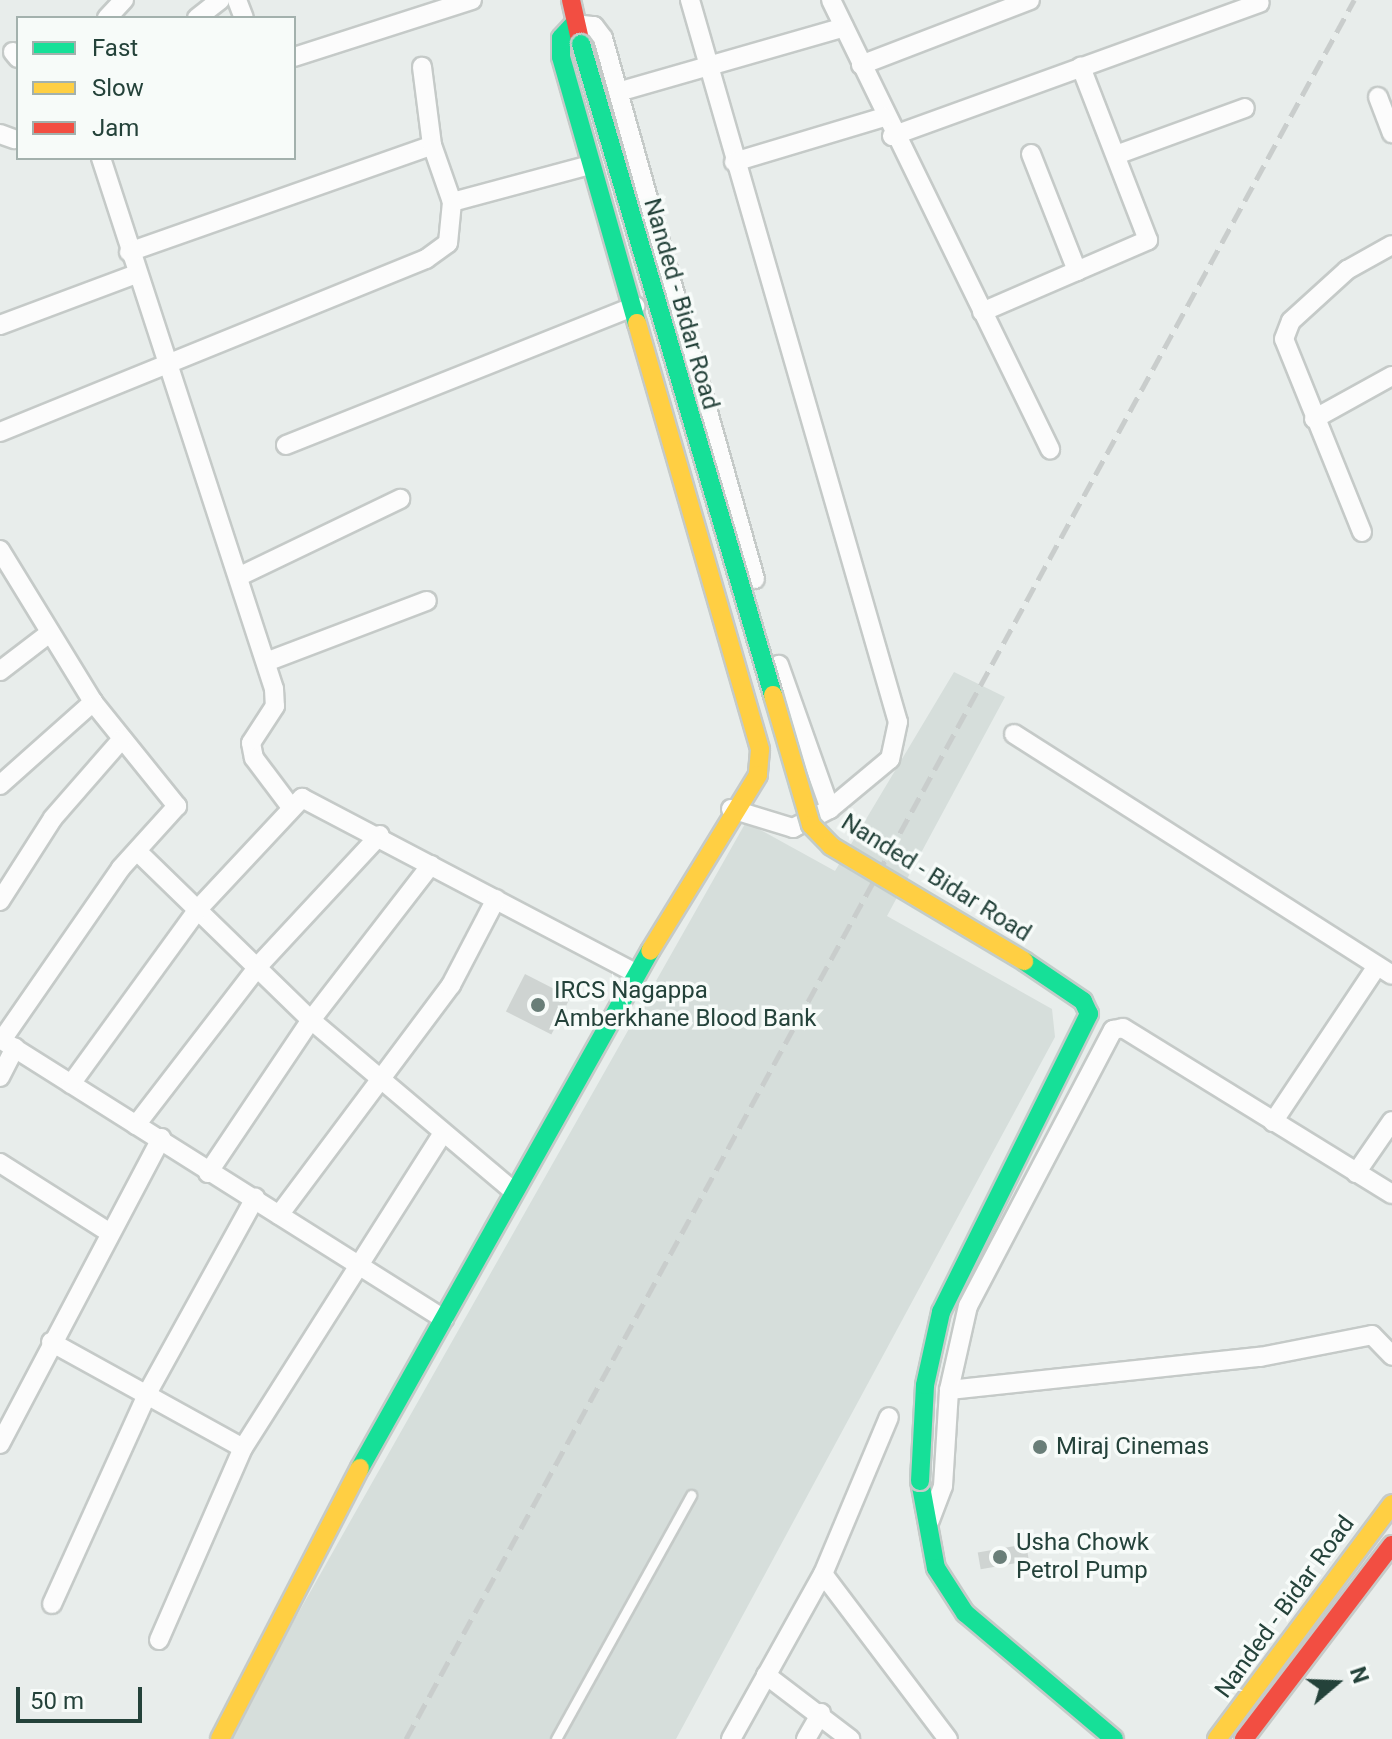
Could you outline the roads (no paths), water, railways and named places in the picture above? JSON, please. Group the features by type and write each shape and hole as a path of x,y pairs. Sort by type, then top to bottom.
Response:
{"main road":[{"name":"Nanded - Bidar Road","path":"570,10 811,825 831,846 954,914 1083,1001 1089,1014 941,1312 925,1385 920,1481 936,1568 965,1613 1114,1739"},
{"path":"220,1739 299,1578 513,1191 731,809 758,775 760,750 635,306 590,165 558,44 570,10"},
{"name":"Nanded - Bidar Road","path":"1217,1739 1392,1504"},
{"name":"Nanded - Bidar Road","path":"1244,1739 1392,1545"}],"street":[{"path":"109,16 124,0"},
{"path":"200,16 220,0"},
{"path":"296,56 472,0"},
{"path":"690,0 712,68 734,162 898,722 890,759 830,809 793,828 731,809"},
{"path":"831,0 892,136 1050,449"},
{"path":"861,65 1030,0"},
{"path":"892,136 1260,3"},
{"path":"570,10 594,26 603,38 779,665 830,809"},
{"path":"618,92 712,68 844,27"},
{"path":"0,432 169,367 426,259 448,243 452,202 432,145 422,67"},
{"path":"982,312 1148,240 1081,67"},
{"path":"1378,97 1392,133"},
{"path":"1116,155 1245,108"},
{"path":"734,162 884,117"},
{"path":"129,252 432,145"},
{"path":"1031,154 1077,271"},
{"path":"102,160 134,275 169,367 266,662 275,706 251,743 254,758 290,806"},
{"path":"452,202 590,165"},
{"path":"1362,532 1288,355 1285,329 1347,270 1392,245"},
{"path":"0,325 134,275"},
{"path":"286,445 635,306"},
{"path":"1314,419 1392,376"},
{"path":"240,576 400,499"},
{"path":"0,1077 6,1042 137,851 177,806 93,702 47,635 1,558"},
{"path":"266,662 427,601"},
{"path":"0,671 47,635"},
{"path":"0,785 93,702"},
{"path":"1014,734 1384,970 1273,1122"},
{"path":"0,901 53,818 122,739"},
{"path":"71,1084 199,908 290,806 302,798 320,802 431,865 637,974"},
{"path":"136,1125 260,964 380,835"},
{"path":"137,851 260,964 311,1020 442,1135 513,1191"},
{"path":"208,1173 311,1020 431,865"},
{"path":"279,1215 378,1076 451,985 496,899"},
{"path":"927,1527 943,1486 949,1390 968,1306 1113,1030 1123,1028 1392,1194"},
{"path":"6,1042 161,1138 208,1173 255,1198 444,1319"},
{"path":"1356,1173 1392,1121"},
{"path":"159,1640 243,1448 354,1262 442,1135"},
{"path":"0,1444 107,1231 161,1138"},
{"path":"0,1163 107,1231"},
{"path":"52,1604 148,1392 255,1198"},
{"path":"949,1390 1260,1357 1372,1335 1392,1356"},
{"path":"51,1342 148,1392 243,1448"},
{"path":"731,1739 823,1574 889,1417"},
{"path":"823,1574 948,1739"},
{"path":"766,1675 821,1713 850,1739"},
{"path":"806,1739 821,1713"}],"lane":[{"path":"556,1739 691,1495"}],"railway":[{"path":"406,1739 1354,0"}],"place":[{"name":"IRCS Nagappa Amberkhane Blood Bank","path":"538,1005"},
{"name":"Miraj Cinemas","path":"1040,1447"},
{"name":"Usha Chowk Petrol Pump","path":"1000,1557"}]}
